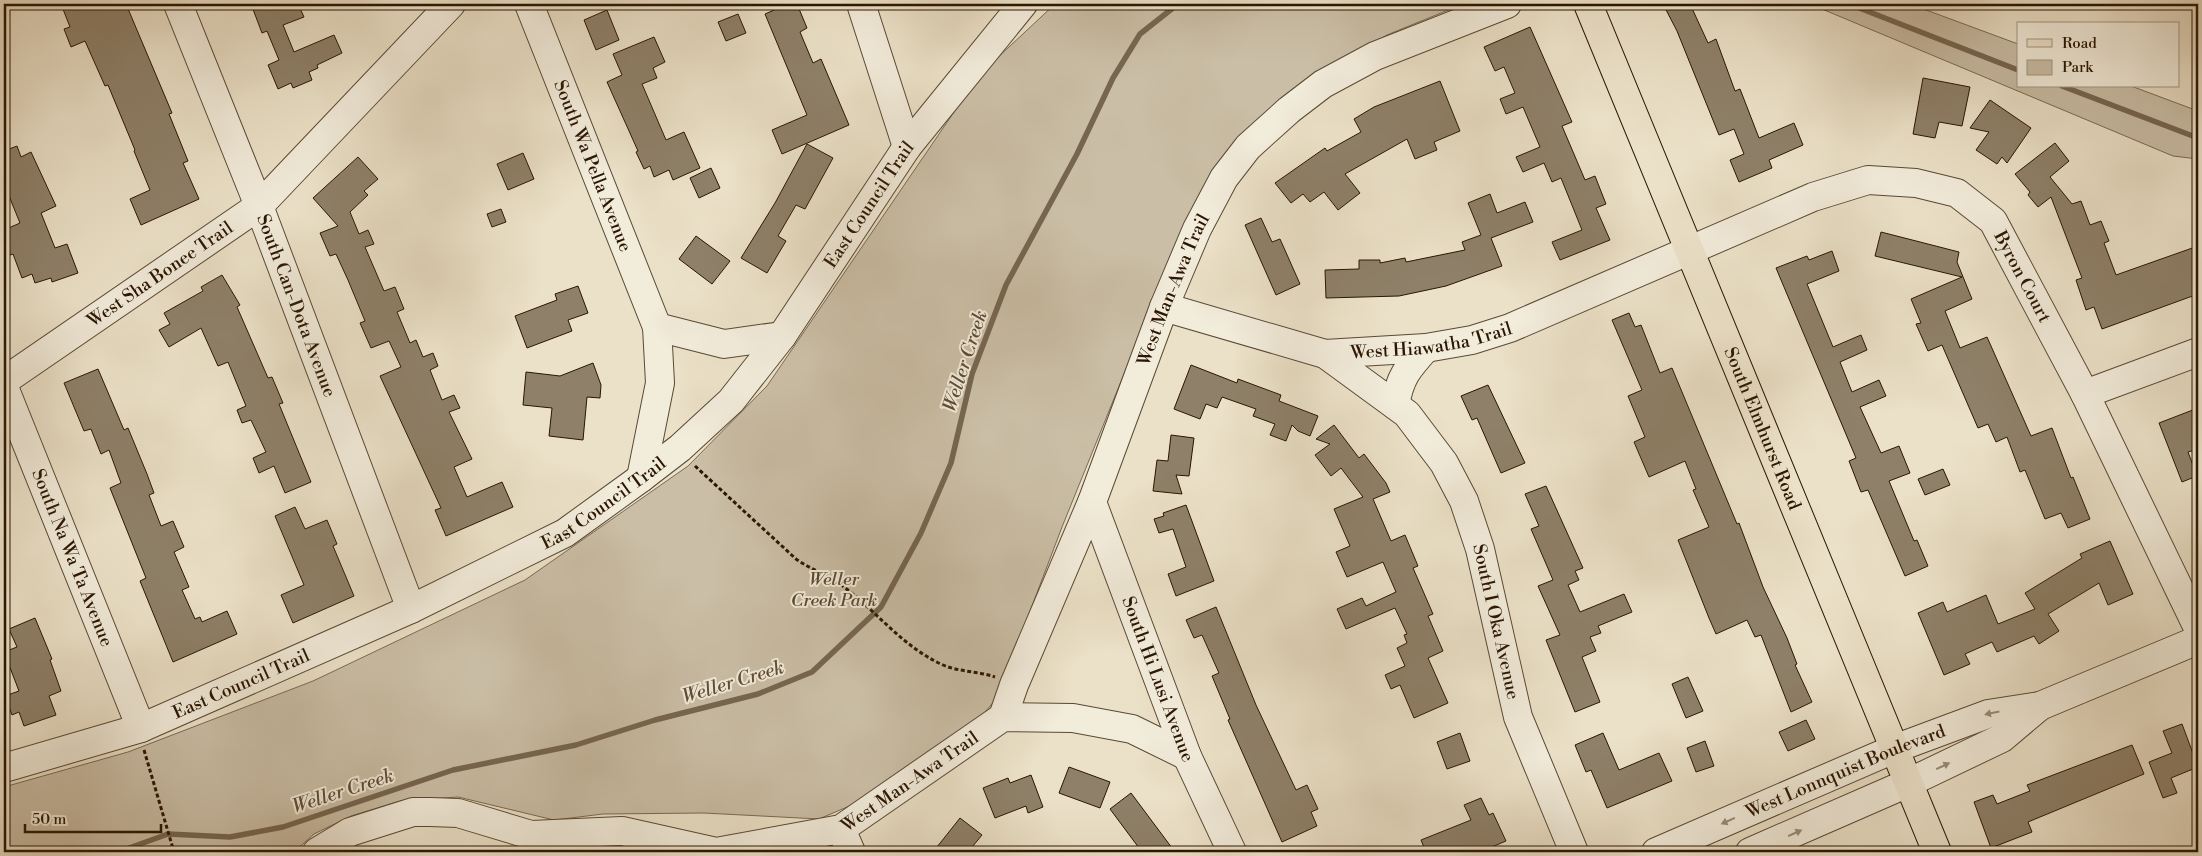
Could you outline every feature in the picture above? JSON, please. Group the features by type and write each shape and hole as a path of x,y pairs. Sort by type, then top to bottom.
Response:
{"main road":[{"name":"South Elmhurst Road","path":"1588,4 1937,852"}],"street":[{"name":"South Can-Dota Avenue","path":"178,4 259,206 411,610"},
{"name":"West Sha Bonee Trail","path":"4,381 259,206 451,4"},
{"name":"South Wa Pella Avenue","path":"529,4 657,327 660,383 641,478"},
{"path":"861,4 907,147"},
{"name":"East Council Trail","path":"4,768 139,729 411,610 565,533 641,478 680,448 731,401 782,336 907,147 1023,4"},
{"name":"West Man-Awa Trail","path":"317,852 350,832 413,812 458,813 529,844 622,832 716,852 846,840 1003,717 1014,685 1092,502 1164,307 1197,229 1224,178 1248,147 1289,110 1323,84 1375,56 1507,4"},
{"name":"Byron Court","path":"1690,252 1813,197 1868,180 1916,183 1957,193 1993,221 2085,394 2198,628"},
{"name":"West Hiawatha Trail","path":"1164,307 1325,354 1426,348 1472,340 1510,328 1690,252"},
{"path":"657,327 724,344 782,336"},
{"path":"1395,405 1399,384 1426,348"},
{"path":"2085,394 2198,352"},
{"name":"South I Oka Avenue","path":"1325,354 1408,414 1444,464 1464,501 1480,549 1518,717 1574,852"},
{"name":"South Na Wa Ta Avenue","path":"4,387 139,729"},
{"name":"South Hi Lusi Avenue","path":"1092,502 1187,756 1232,852"},
{"name":"West Lonnquist Boulevard","path":"1656,852 1894,749 1988,714 2040,706 2198,640"},
{"name":"West Lonnquist Boulevard","path":"1750,852 1908,783 2002,738 2040,706"},
{"path":"1003,717 1073,718 1132,729 1187,756"}],"path":[{"path":"680,448 696,468 796,559 847,590 912,647 944,665 963,671 982,672 1014,685"},
{"path":"139,729 173,852"}],"green space":[{"name":"Weller Creek Park","path":"1055,4 1463,4 1387,35 1293,91 1141,332 1062,527 997,698 973,726 854,804 819,819 704,813 603,814 554,820 458,797 400,801 351,816 314,834 294,852 4,852 4,787 128,752 313,681 525,580 688,466 767,386 980,74"},
{"path":"1810,4 1910,4 2017,44 2017,88 2136,88 2198,111 2198,159 2173,156"}],"building":[{"path":"61,4 126,4 172,113 169,114 188,161 183,163 199,199 141,225 130,199 150,190 108,85 105,86 85,41 71,47 64,29 70,27"},
{"path":"251,4 298,4 304,17 283,25 294,52 334,35 342,53 317,65 318,68 309,72 312,80 293,88 291,83 278,89 268,65 279,60 267,31 262,33"},
{"path":"788,4 797,4 807,28 800,32 813,63 821,59 849,125 782,154 772,130 807,115 765,14"},
{"path":"1663,4 1690,4 1708,43 1716,39 1735,91 1740,89 1759,138 1794,123 1803,145 1769,160 1772,168 1739,182 1730,160 1744,154 1734,129 1719,135 1677,31"},
{"path":"607,10 619,40 596,50 584,20"},
{"path":"738,14 746,33 726,41 718,22"},
{"path":"1530,27 1572,122 1562,126 1585,180 1595,176 1606,204 1596,208 1610,240 1560,260 1552,242 1582,230 1561,178 1552,182 1544,163 1523,172 1516,157 1540,147 1523,107 1506,114 1500,99 1515,93 1504,67 1495,71 1484,47"},
{"path":"654,37 665,62 653,68 657,78 642,84 666,140 684,132 700,168 673,180 669,170 654,177 650,166 644,169 636,152 638,151 607,82 622,75 613,54"},
{"path":"1923,78 1970,87 1962,126 1939,122 1935,138 1913,134"},
{"path":"1440,81 1460,131 1434,142 1437,150 1415,159 1407,139 1345,174 1360,193 1338,210 1324,192 1310,202 1303,194 1291,203 1275,183 1325,148 1327,151 1361,132 1354,119 1374,107"},
{"path":"1990,100 2031,128 2007,163 2002,157 1997,164 1976,150 1989,132 1970,128"},
{"path":"2055,143 2069,161 2050,177 2072,204 2081,201 2090,225 2101,221 2109,241 2104,243 2116,275 2198,246 2198,294 2102,329 2094,307 2086,310 2076,280 2082,278 2051,197 2038,207 2028,195 2030,192 2015,174"},
{"path":"807,144 833,158 805,209 796,205 778,236 786,241 767,273 741,258 775,203"},
{"path":"17,146 21,157 31,152 56,206 41,213 55,248 67,244 78,273 52,282 51,278 35,283 32,274 22,278 13,254 10,255 4,240 4,230 20,223 7,191 4,192 4,151"},
{"path":"523,153 534,179 508,190 497,164"},
{"path":"358,157 378,179 364,191 368,195 350,212 359,234 368,230 374,244 365,247 384,291 395,287 404,309 397,312 410,343 416,340 423,357 433,353 438,366 430,370 442,400 454,395 460,408 449,412 472,459 454,467 467,497 502,482 513,507 446,536 435,510 441,508 380,376 401,367 389,341 371,348 360,323 365,321 348,280 336,254 330,256 320,233 338,226 313,198"},
{"path":"711,168 720,188 699,198 690,178"},
{"path":"1490,194 1497,213 1525,202 1533,222 1491,238 1502,266 1446,286 1399,296 1326,298 1325,270 1359,269 1359,260 1380,260 1380,263 1405,258 1406,262 1465,250 1462,242 1481,235 1468,203"},
{"path":"501,209 506,222 492,227 487,214"},
{"path":"1261,218 1272,242 1280,239 1300,284 1276,295 1245,225"},
{"path":"1881,232 1959,252 1957,262 1972,299 1945,311 1960,348 1987,337 2031,436 2052,428 2071,478 2073,477 2090,519 2068,528 2061,513 2045,519 2025,470 2020,472 2007,437 1996,442 1988,424 1978,428 1942,345 1928,351 1916,324 1921,323 1911,299 1962,277 1875,256"},
{"path":"696,236 730,261 712,284 679,259"},
{"path":"1832,251 1839,271 1807,284 1833,347 1861,335 1867,350 1840,362 1852,392 1879,380 1886,396 1860,407 1881,453 1899,446 1910,473 1889,481 1914,541 1917,540 1928,566 1905,576 1868,490 1861,492 1849,461 1856,458 1776,268 1807,256 1809,260"},
{"path":"222,275 240,305 237,307 268,378 272,377 283,403 279,404 311,482 285,493 274,466 259,473 253,458 266,452 251,420 242,423 237,410 246,406 228,362 218,366 201,328 169,347 159,330 170,324 164,313 203,291 201,287"},
{"path":"578,286 588,313 568,320 572,331 527,348 515,316 557,300 555,294"},
{"path":"1629,313 1635,327 1641,325 1660,373 1672,368 1737,524 1739,523 1763,587 1787,638 1797,664 1795,665 1812,702 1791,712 1761,635 1755,637 1747,620 1716,634 1709,618 1678,540 1709,527 1693,490 1696,489 1685,461 1649,477 1634,442 1645,437 1628,396 1642,390 1612,320"},
{"path":"593,363 601,385 600,398 587,397 583,440 549,436 552,408 523,405 526,372 560,376"},
{"path":"1191,365 1237,383 1238,379 1281,395 1279,401 1318,416 1310,436 1298,431 1292,425 1286,441 1270,435 1275,424 1253,416 1256,409 1222,397 1217,408 1206,404 1200,419 1174,409"},
{"path":"98,369 124,430 128,428 147,474 154,493 149,495 161,526 173,521 184,547 174,552 189,587 182,590 195,619 200,617 202,622 227,611 237,634 173,662 140,581 146,578 110,488 121,483 109,450 101,454 91,429 84,431 64,383"},
{"path":"1488,385 1525,463 1501,473 1477,418 1472,420 1461,396"},
{"path":"2198,408 2198,449 2188,452 2197,476 2182,482 2159,423"},
{"path":"1334,425 1359,458 1364,454 1386,483 1390,492 1373,499 1391,541 1405,535 1418,566 1413,568 1433,614 1428,616 1443,651 1428,658 1448,703 1414,718 1400,685 1391,689 1385,675 1405,666 1397,648 1407,643 1404,635 1407,634 1395,608 1346,629 1337,609 1362,598 1366,606 1396,592 1383,562 1347,577 1336,552 1350,546 1334,509 1363,497 1341,468 1331,476 1315,455 1330,444 1316,439"},
{"path":"1171,435 1194,438 1189,476 1176,475 1182,494 1153,491 1157,460 1168,461"},
{"path":"1943,469 1950,485 1925,495 1918,479"},
{"path":"1546,486 1583,568 1575,571 1579,580 1568,585 1580,612 1624,594 1632,612 1598,626 1601,633 1590,637 1596,651 1582,657 1600,702 1575,712 1546,640 1560,635 1538,586 1553,580 1531,529 1539,526 1525,494"},
{"path":"1186,505 1214,581 1176,596 1168,574 1186,567 1173,529 1159,533 1154,519 1164,516 1163,513"},
{"path":"295,507 305,529 327,520 337,544 333,546 354,596 293,623 281,595 304,585 275,516"},
{"path":"2110,541 2133,594 2108,605 2099,583 2048,614 2059,631 2039,644 2034,636 1997,652 1992,642 1965,654 1970,664 1944,675 1918,613 1943,602 1947,612 1986,595 1998,624 2035,609 2025,593 2082,558 2080,554"},
{"path":"1216,607 1256,705 1296,790 1307,785 1318,809 1311,812 1317,826 1282,842 1228,720 1230,719 1212,676 1219,673 1202,635 1194,638 1186,620"},
{"path":"35,618 52,659 50,660 61,691 49,696 56,715 24,726 19,712 12,715 5,696 19,691 4,652 17,647 9,629"},
{"path":"1688,677 1703,711 1686,718 1672,684"},
{"path":"1806,720 1815,739 1788,751 1779,732"},
{"path":"2182,724 2198,767 2171,778 2177,793 2163,798 2149,762 2172,753 2163,731"},
{"path":"1460,733 1470,761 1447,769 1437,742"},
{"path":"1603,733 1619,770 1659,753 1672,781 1607,808 1591,770 1586,772 1575,745"},
{"path":"1705,741 1714,766 1696,772 1687,748"},
{"path":"2132,745 2144,774 2028,822 2032,832 1991,848 1974,802 1993,795 1997,804 2030,791 2027,785"},
{"path":"1069,767 1110,782 1100,808 1059,793"},
{"path":"1031,775 1043,807 1028,813 1026,806 995,818 983,788 1008,778 1010,783"},
{"path":"1131,793 1175,852 1142,852 1110,809"},
{"path":"1481,798 1489,815 1493,813 1506,841 1480,852 1426,852 1421,840 1471,820 1464,805"},
{"path":"960,818 982,835 968,852 933,852"}],"waterway":[{"name":"Weller Creek","path":"118,852 168,834 230,837 283,827 453,770 576,745 655,720 758,694 812,672 881,607 921,533 951,463 972,374 1006,285 1077,154 1113,78 1140,34 1178,4"},
{"name":"Weller Creek","path":"1849,4 2017,70"},
{"name":"Weller Creek","path":"2067,88 2198,138"}]}
